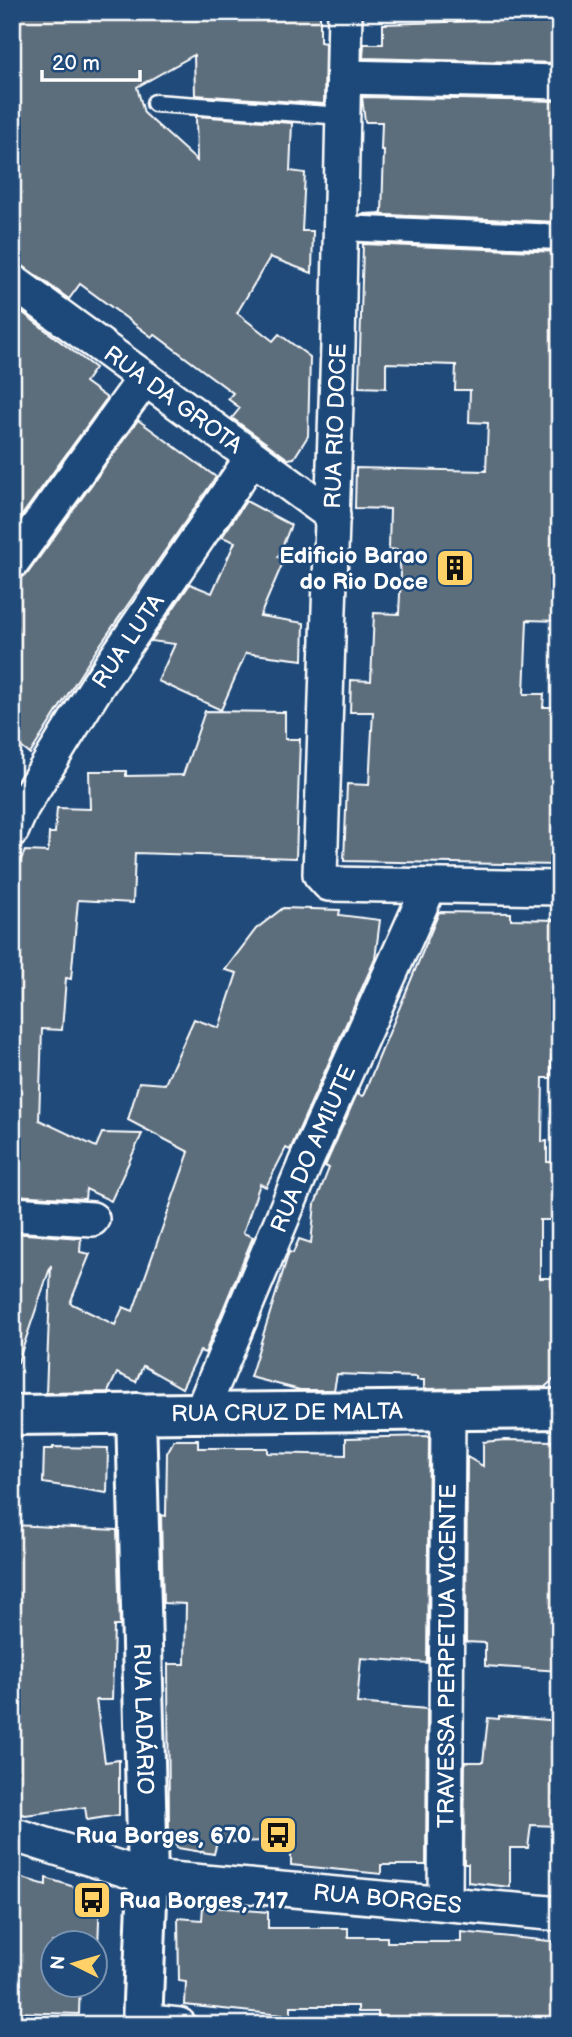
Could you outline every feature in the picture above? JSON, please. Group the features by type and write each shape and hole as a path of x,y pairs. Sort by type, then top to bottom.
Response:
{"street":[{"name":"RUA RIO DOCE","path":"345,12 320,874 323,881 329,884 429,887"},
{"path":"344,77 560,82"},
{"path":"340,228 560,237"},
{"name":"RUA DA GROTA","path":"12,281 332,516"},
{"path":"12,562 145,379"},
{"name":"RUA LUTA","path":"16,815 97,686 252,458"},
{"path":"429,887 560,888"},
{"name":"RUA DO AMIUTE","path":"201,1413 307,1159 429,887"},
{"path":"12,1214 92,1219"},
{"name":"RUA CRUZ DE MALTA","path":"12,1415 560,1409"},
{"name":"TRAVESSA PERPETUA VICENTE","path":"445,1903 448,1410"},
{"name":"RUA LADÁRIO","path":"136,1413 148,1877 142,2023"},
{"name":"RUA BORGES","path":"12,1834 148,1877 560,1914"},
{"path":"142,2023 179,2025"}],"lane":[{"path":"155,103 343,116"}],"building":[{"path":"12,12 320,12 320,42 325,43 324,104 195,95 194,55 137,87 144,113 197,161 196,116 292,123 290,171 305,173 302,231 313,231 312,273 270,257 237,313 273,341 279,334 310,357 308,436 294,458 288,459 232,418 240,408 228,399 233,393 154,334 152,337 80,284 69,299 12,258"},
{"path":"477,12 560,12 560,63 363,58 364,44 383,44 383,24 476,21"},
{"path":"362,97 560,101 560,222 363,214 382,213 384,150 381,150 382,122 365,122"},
{"path":"363,244 560,252 560,621 527,620 524,694 544,694 543,707 560,707 560,865 344,861 347,784 369,785 373,712 350,712 351,680 371,681 374,613 399,614 401,574 398,550 389,549 390,509 355,508 356,468 486,471 488,423 469,422 470,390 455,390 456,365 386,363 386,388 359,387"},
{"path":"14,306 95,368 85,382 107,398 12,529"},
{"path":"138,420 216,477 89,661 30,754 12,740 12,581 28,573"},
{"path":"246,501 291,525 278,557 284,560 260,616 304,623 303,660 246,653 221,710 158,681 175,644 151,641 190,584 212,593 235,542 222,537"},
{"path":"205,711 285,712 285,739 300,739 296,858 135,853 133,903 78,900 71,979 66,978 62,1030 42,1029 39,1120 96,1147 102,1133 142,1134 111,1201 86,1189 85,1199 12,1195 12,990 20,898 12,898 12,878 25,851 48,852 49,833 55,833 57,808 90,809 89,771 126,771 126,776 183,775"},
{"path":"283,908 340,910 339,915 380,920 375,959 290,1150 286,1148 266,1187 260,1184 243,1233 253,1237 205,1353 200,1351 182,1388 143,1366 136,1382 117,1373 108,1392 46,1393 51,1265 18,1362 12,1361 12,1233 81,1238 80,1252 90,1254 70,1303 115,1325 123,1307 133,1311 189,1152 128,1120 139,1082 165,1084 194,1019 219,1028 237,973 225,970 256,929"},
{"path":"439,912 511,913 511,919 560,920 560,1050 551,1056 551,1078 543,1078 542,1142 547,1141 547,1162 558,1162 556,1220 540,1220 540,1278 555,1278 555,1378 545,1387 424,1389 424,1380 417,1380 417,1377 337,1374 334,1390 300,1390 250,1377 289,1252 293,1253 299,1239 311,1243 315,1204 329,1168 325,1166 359,1089 359,1095 363,1096"},
{"path":"429,1436 427,1663 361,1658 357,1703 427,1709 426,1865 381,1865 381,1874 291,1865 291,1846 271,1846 271,1841 217,1842 214,1854 178,1848 169,1838 168,1664 185,1664 186,1604 163,1603 161,1515 166,1516 167,1453 174,1440 198,1440 198,1448 268,1448 268,1453 346,1455 346,1438"},
{"path":"553,1441 553,1453 560,1453 560,1671 485,1666 485,1643 466,1642 467,1457 483,1466 483,1442"},
{"path":"108,1448 107,1493 43,1483 44,1449"},
{"path":"12,1525 117,1530 120,1626 114,1626 112,1700 96,1700 105,1762 119,1760 119,1815 87,1820 85,1807 25,1815 12,1811"},
{"path":"499,1716 560,1721 560,1826 531,1825 528,1848 510,1848 510,1887 468,1882 468,1864 464,1864 465,1762 483,1762 488,1718 499,1719"},
{"path":"12,1875 46,1885 46,1878 100,1895 99,1928 38,1928 38,1998 80,1998 79,2014 12,2012"},
{"path":"203,1906 268,1912 268,1928 348,1928 348,1937 387,1937 387,1942 461,1942 461,1932 560,1942 560,2016 553,2016 553,2025 387,2025 388,2020 378,2020 378,2012 358,2012 358,2006 291,2006 291,2016 185,2005 186,1982 179,1981 178,1918 202,1920"}],"place":[{"name":"Edificio Barao do Rio Doce","path":"455,568"},
{"name":"Rua Borges, 670","path":"278,1835"},
{"name":"Rua Borges, 717","path":"92,1900"}]}
